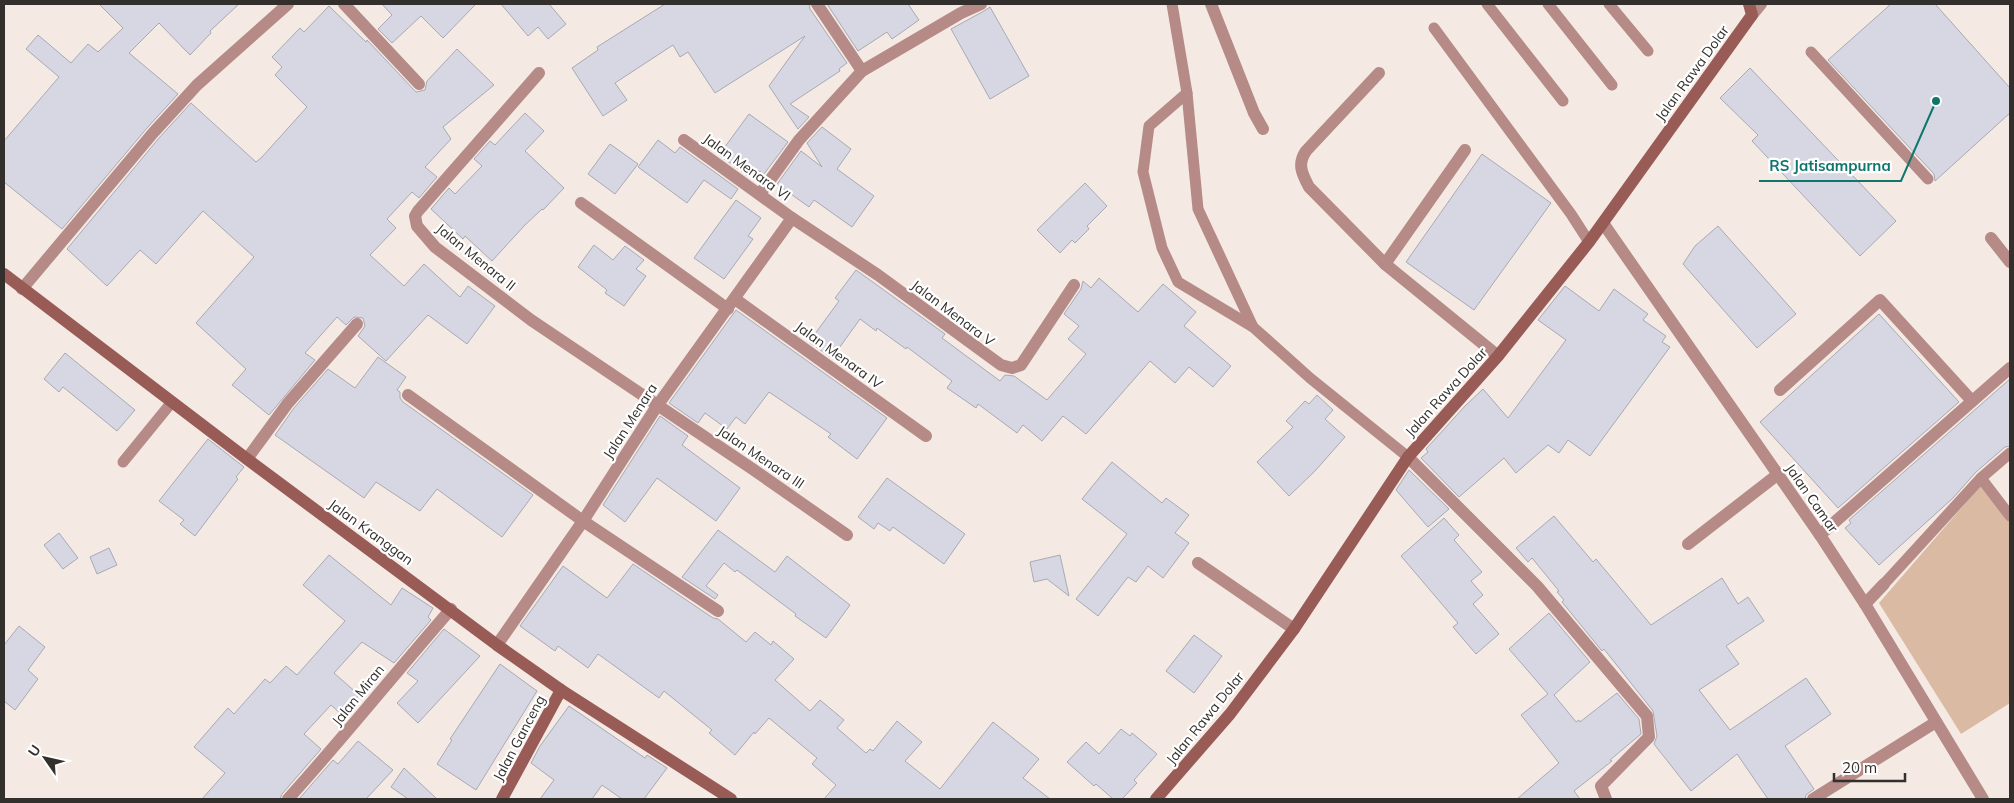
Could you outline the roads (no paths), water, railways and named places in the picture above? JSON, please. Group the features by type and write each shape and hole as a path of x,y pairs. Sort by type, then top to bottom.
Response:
{"street":[{"path":"22,289 153,133 197,85 288,4"},
{"path":"344,4 419,84"},
{"path":"817,4 862,71"},
{"path":"760,194 799,140 862,71 958,8 981,4"},
{"path":"1211,4 1254,113 1263,128"},
{"path":"1751,9 1761,4"},
{"name":"Jalan Rawa Dolar","path":"1156,799 1230,714 1294,629 1408,457 1498,356 1590,242 1751,9"},
{"name":"Jalan Menara II","path":"539,73 416,213 415,221 435,247 531,320 657,406"},
{"path":"1379,73 1306,151 1301,162 1302,173 1309,187 1385,264 1498,356"},
{"name":"Jalan Menara VI","path":"684,140 792,218"},
{"path":"1385,264 1465,150"},
{"name":"Jalan Menara IV","path":"581,203 926,436"},
{"name":"Jalan Menara","path":"497,645 583,521 657,406 792,218"},
{"name":"Jalan Menara V","path":"792,218 878,275 991,359 1001,365 1012,368 1021,365 1074,285"},
{"name":"Jalan Camar","path":"1603,223 1820,535 1865,604 1983,799"},
{"path":"1991,238 2010,262"},
{"name":"Jalan Kranggan","path":"4,274 247,459 497,645 561,690 731,799"},
{"path":"1780,390 1880,300 1972,401"},
{"path":"247,459 288,403 357,324"},
{"path":"1820,535 2010,368"},
{"path":"408,395 583,521 718,611"},
{"name":"Jalan Menara III","path":"657,406 754,470 847,535"},
{"path":"1408,457 1537,586 1647,716 1649,737 1601,786 1606,799"},
{"path":"1688,544 1777,475"},
{"path":"1198,562 1294,629"},
{"path":"1865,604 1884,584"},
{"name":"Jalan Miran","path":"288,799 337,745 392,676 451,609"},
{"name":"Jalan Ganceng","path":"502,799 561,690"},
{"path":"1813,799 1936,722"}],"lane":[{"path":"1172,4 1187,93 1198,209 1253,327"},
{"path":"1487,4 1563,101"},
{"path":"1548,4 1612,85"},
{"path":"1609,4 1648,51"},
{"path":"1434,28 1590,242"},
{"path":"1811,52 1928,179"},
{"path":"1187,93 1149,126 1143,172 1162,248 1178,282 1253,327 1310,378 1408,457"},
{"path":"123,462 172,402"},
{"path":"1884,584 1981,478 2010,453"},
{"path":"1981,478 2010,516"}],"place":[{"name":"RS Jatisampurna","path":"1936,101"}]}
